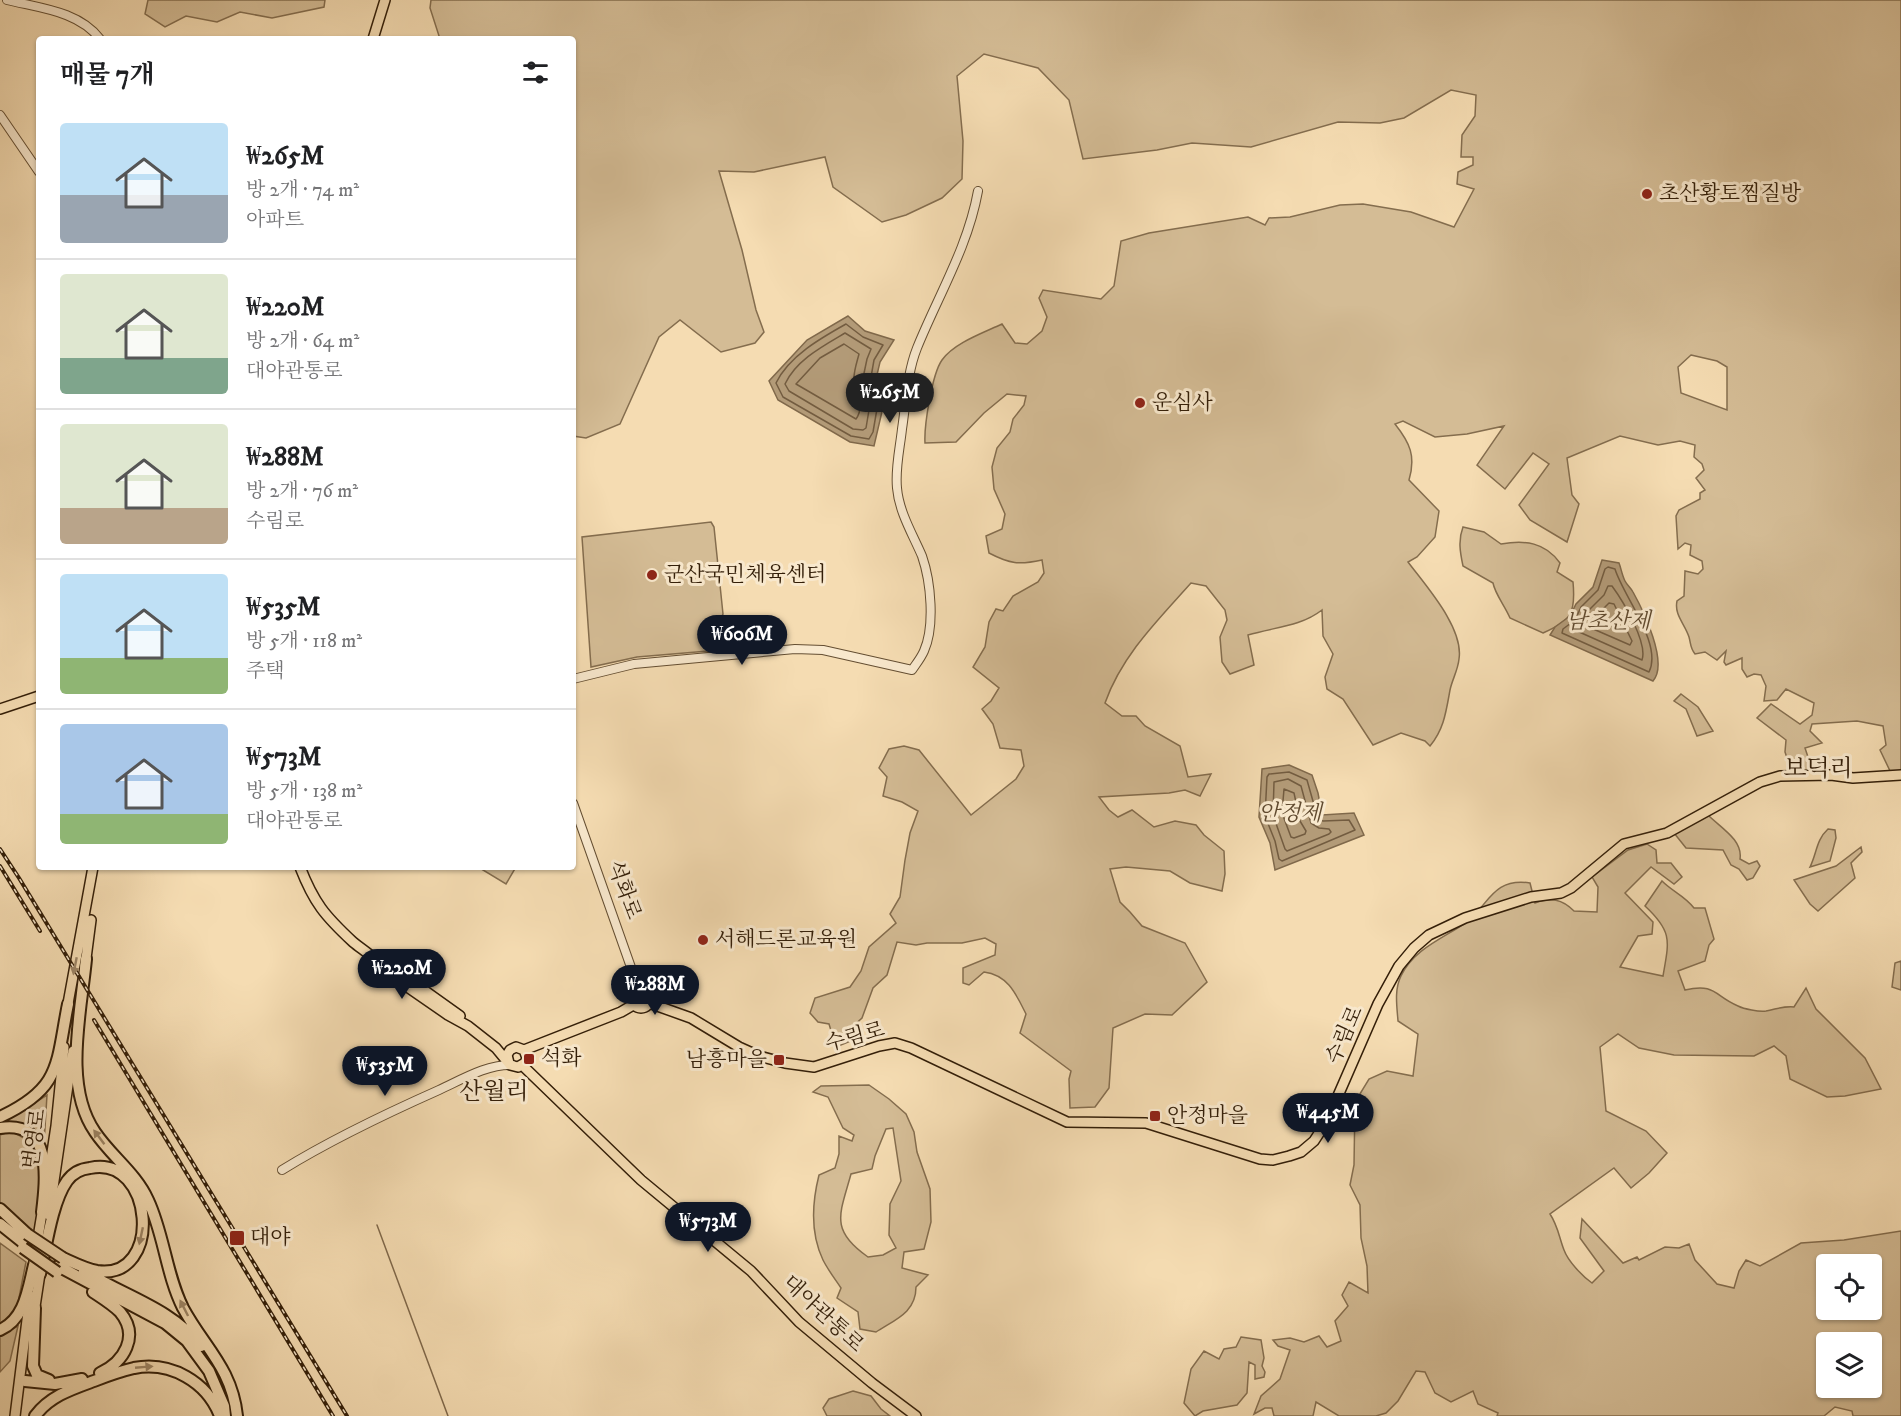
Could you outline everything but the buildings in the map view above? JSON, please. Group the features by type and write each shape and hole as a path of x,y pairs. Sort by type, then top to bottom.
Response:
{"highway":[{"path":"86,959 76,1065 79,1097 96,1133 136,1179 148,1198 176,1290 192,1323 223,1368 231,1388 235,1416"},
{"path":"0,1117 31,1100 51,1077 56,1066 68,1004"},
{"path":"0,1128 21,1129 29,1133 41,1147 45,1177 42,1212"},
{"path":"0,1330 16,1319 22,1306 37,1269 59,1195 68,1179 81,1170 95,1167 110,1168 118,1172 133,1186 143,1209 144,1230 137,1252 122,1267 105,1272 59,1265"},
{"path":"0,1209 25,1242"},
{"path":"0,1214 25,1242"},
{"path":"0,1224 59,1265 165,1323 187,1341 209,1371 224,1406 225,1416"},
{"path":"0,1229 25,1242"},
{"path":"0,1234 25,1242"},
{"path":"59,1265 148,1304 182,1325 215,1364 227,1389 235,1416"},
{"path":"22,1381 55,1384 72,1382 111,1368 126,1352 129,1331 126,1321 114,1306 77,1283 59,1265"},
{"path":"77,1283 140,1309"},
{"path":"35,1308 32,1360 37,1375 54,1381 100,1373"},
{"path":"35,1416 54,1398 71,1389 125,1370 157,1366 168,1368 195,1382 212,1399 220,1416"}],"main road":[{"path":"374,36 385,0"},
{"path":"0,709 36,697"},
{"name":"수림로","path":"524,1050 621,1012 633,1005 642,1008 649,1003 691,1018 739,1047 775,1062 814,1067 895,1043 911,1048 1067,1122 1146,1123 1254,1157 1273,1160 1301,1152 1314,1141 1328,1122 1378,1004 1399,966 1429,935 1465,918 1531,897 1561,893 1571,888 1624,844 1667,833 1760,782 1780,776 1831,775 1853,778 1901,775"},
{"name":"번영로","path":"15,1416 35,1308 42,1212 56,1126 68,1004 92,870"},
{"name":"번영로","path":"21,1416 22,1381 37,1269 60,1149 98,870"},
{"path":"301,870 310,894 319,907 334,924 379,963 383,970 448,1016 468,1026 496,1048 509,1062 518,1067 527,1058 524,1050 498,1044 390,966 379,963"},
{"path":"633,1005 632,997 639,990 648,993 649,1003"},
{"path":"509,1062 507,1055 513,1048"},
{"name":"대야관통로","path":"522,1065 641,1180 751,1271 799,1322 872,1383 916,1416"}],"street":[{"path":"7,0 70,16 93,29 98,36"},
{"path":"0,115 36,167"},
{"path":"576,678 634,664 795,649 823,650 912,670 926,644 931,605 922,559 897,489 897,467 916,351 951,274 974,215 978,191"},
{"name":"석화로","path":"576,812 639,990"},
{"path":"281,1168 322,1141 509,1062"}],"shaded area":[{"path":"148,0 325,0 324,7 272,18 240,12 217,22 186,16 165,27 145,14"},
{"path":"431,0 1901,0 1901,772 1891,773 1880,750 1886,745 1883,726 1857,721 1812,724 1810,731 1822,743 1805,748 1813,772 1800,772 1796,763 1788,761 1785,752 1786,740 1757,718 1771,704 1800,724 1812,715 1814,703 1786,689 1777,700 1764,701 1766,686 1761,675 1754,674 1747,677 1742,669 1742,658 1726,665 1724,662 1726,651 1717,660 1705,652 1695,654 1693,652 1676,606 1677,601 1684,596 1685,571 1698,574 1703,569 1702,561 1690,555 1691,545 1685,543 1678,549 1676,516 1679,510 1700,499 1700,493 1705,490 1696,478 1704,470 1702,464 1694,457 1695,445 1680,441 1658,445 1620,436 1567,458 1572,495 1579,504 1567,542 1530,520 1519,505 1549,464 1533,453 1505,489 1477,465 1504,426 1467,434 1435,437 1403,421 1395,424 1408,444 1412,457 1409,480 1439,511 1435,537 1417,557 1408,562 1450,621 1459,647 1458,663 1444,720 1430,746 1425,741 1401,733 1373,745 1343,699 1327,689 1325,677 1333,654 1323,636 1322,610 1305,620 1248,635 1254,665 1230,674 1222,662 1220,637 1227,620 1225,610 1206,586 1191,583 1131,654 1121,669 1105,703 1122,716 1136,716 1145,726 1180,746 1188,777 1211,774 1200,796 1185,790 1099,797 1118,817 1132,810 1154,827 1175,821 1196,825 1204,835 1224,851 1225,874 1222,891 1190,883 1170,871 1126,867 1110,869 1120,902 1142,926 1185,943 1207,982 1172,1015 1145,1014 1113,1028 1109,1088 1095,1107 1070,1108 1071,1071 1020,1033 1026,1014 1015,993 1005,981 984,972 969,985 963,983 963,968 995,955 996,944 985,938 962,943 916,945 897,942 887,975 873,988 862,1018 851,1028 853,1040 836,1047 829,1024 818,1022 810,1013 815,998 850,987 861,971 869,947 896,923 890,914 900,897 910,833 918,811 902,802 883,796 887,777 879,768 889,749 904,746 919,750 971,815 1016,779 1024,766 1021,750 1000,748 993,724 982,709 991,701 999,688 973,667 985,647 989,622 996,609 1003,611 1013,596 1038,582 1044,573 1042,560 1027,563 1015,562 989,553 986,536 1002,529 1005,514 994,489 992,467 997,448 1010,432 1013,419 1024,405 1026,396 1007,394 984,413 956,442 925,443 929,400 942,360 954,348 1002,324 1015,343 1027,344 1042,331 1047,317 1039,298 1043,290 1101,299 1114,286 1121,241 1149,233 1248,217 1265,225 1269,218 1290,217 1340,205 1363,204 1411,212 1454,227 1474,189 1457,184 1458,172 1473,165 1473,157 1461,157 1462,135 1475,116 1476,95 1451,90 1404,118 1380,123 1338,122 1251,147 1192,143 1157,150 1083,159 1069,100 1038,68 984,54 957,76 963,141 962,179 942,198 906,215 882,222 833,187 825,157 754,172 719,171 764,332 755,343 721,352 680,320 659,337 620,424 586,438 576,436 576,36 439,36 430,8","holes":["1691,355 1717,361 1727,367 1727,410 1681,393 1678,367"]},
{"name":"군산국민체육센터","path":"711,522 714,527 723,614 710,627 708,651 637,657 591,667 582,537"},
{"path":"1463,527 1484,532 1501,544 1518,542 1534,544 1554,556 1560,563 1557,572 1573,582 1574,602 1566,620 1543,633 1510,618 1493,583 1463,566 1460,537"},
{"path":"1681,694 1698,707 1713,731 1697,736 1686,709 1674,701"},
{"path":"1708,815 1735,840 1740,859 1749,864 1757,861 1760,866 1753,878 1747,880 1739,869 1731,865 1723,850 1686,848 1674,833"},
{"path":"1828,829 1835,830 1836,838 1830,861 1810,867 1819,842"},
{"path":"1647,844 1656,850 1657,863 1671,863 1682,877 1674,884 1651,867 1625,893 1653,922 1652,934 1638,936 1620,967 1663,976 1667,954 1665,930 1645,906 1662,881 1694,908 1705,908 1714,939 1709,945 1705,961 1678,971 1685,990 1709,989 1741,1007 1763,1011 1794,1007 1806,988 1816,1009 1865,1058 1881,1089 1827,1097 1790,1079 1786,1056 1774,1046 1754,1056 1674,1055 1639,1048 1618,1034 1600,1047 1606,1111 1646,1131 1667,1153 1631,1188 1614,1168 1550,1214 1566,1254 1576,1268 1592,1283 1604,1271 1580,1238 1582,1219 1623,1263 1637,1257 1639,1260 1665,1247 1679,1248 1689,1244 1695,1260 1717,1284 1734,1288 1739,1271 1746,1260 1760,1266 1801,1243 1844,1240 1901,1231 1901,1416 1853,1416 1852,1411 1835,1407 1824,1416 1497,1416 1498,1413 1478,1404 1473,1391 1451,1402 1435,1393 1425,1372 1416,1371 1398,1401 1386,1413 1376,1416 1339,1416 1316,1402 1313,1416 1274,1416 1272,1408 1265,1408 1254,1414 1261,1396 1280,1379 1290,1350 1278,1346 1273,1340 1290,1338 1304,1342 1319,1336 1327,1347 1341,1341 1335,1321 1348,1306 1342,1295 1349,1282 1368,1293 1367,1266 1361,1238 1360,1205 1350,1185 1354,1165 1355,1102 1369,1079 1387,1071 1413,1076 1418,1034 1398,1021 1397,993 1399,981 1406,967 1428,946 1464,924 1498,889 1517,882 1530,883 1535,903 1556,900 1574,911 1597,912 1598,887 1592,877 1628,850"},
{"path":"1861,847 1862,852 1851,863 1855,878 1818,911 1810,904 1794,880 1836,866"},
{"path":"483,870 514,870 506,884"},
{"path":"1901,961 1901,990 1892,987 1895,963"},
{"path":"869,1085 906,1114 914,1132 917,1152 930,1189 931,1222 924,1249 904,1252 902,1268 928,1275 916,1287 915,1296 908,1310 876,1332 860,1329 858,1312 837,1298 841,1288 823,1260 816,1239 813,1218 819,1175 835,1168 839,1154 839,1136 852,1141 854,1135 843,1128 828,1097 813,1092 821,1086","holes":["893,1128 901,1181 890,1204 889,1235 896,1248 883,1255 868,1257 847,1238 843,1229 841,1211 851,1174 872,1169 886,1129"]},
{"path":"47,1095 44,1144 26,1125 0,1125 0,1123"},
{"path":"11,1131 27,1141 39,1161 41,1185 34,1234 0,1202 0,1135"},
{"path":"0,1243 26,1262 16,1313 0,1325"},
{"path":"18,1326 10,1361 0,1372 0,1336"},
{"path":"1241,1337 1261,1340 1264,1377 1255,1379 1255,1365 1249,1362 1247,1393 1237,1405 1203,1411 1195,1416 1184,1403 1191,1369 1204,1351 1219,1359 1224,1349 1236,1347"},
{"path":"853,1391 871,1396 890,1416 827,1416 823,1408 829,1399"}],"water":[{"path":"848,316 865,331 894,340 880,362 876,379 884,403 874,446 850,442 778,400 769,381 807,340"},
{"name":"남초산제","path":"1602,560 1619,563 1625,581 1643,611 1653,636 1658,662 1657,673 1653,681 1550,635 1555,627 1570,616 1576,604 1593,587"},
{"name":"안정제","path":"1289,765 1312,775 1322,815 1354,813 1364,835 1275,870 1270,843 1259,817 1262,769"}],"waterway":[{"path":"377,1225 448,1416"}],"railway":[{"path":"0,849 347,1416"},
{"path":"0,866 40,931"},
{"path":"94,1020 333,1416"}],"place":[{"name":"초산황토찜질방","path":"1647,194"},
{"name":"운심사","path":"1140,403"},
{"name":"군산국민체육센터","path":"652,575"},
{"name":"서해드론교육원","path":"703,940"},
{"name":"석화","path":"529,1059"},
{"name":"남흥마을","path":"779,1060"},
{"name":"안정마을","path":"1155,1116"},
{"name":"대야","path":"237,1238"}],"district":[{"name":"보덕리","path":"1818,769"},
{"name":"산월리","path":"494,1092"}]}
